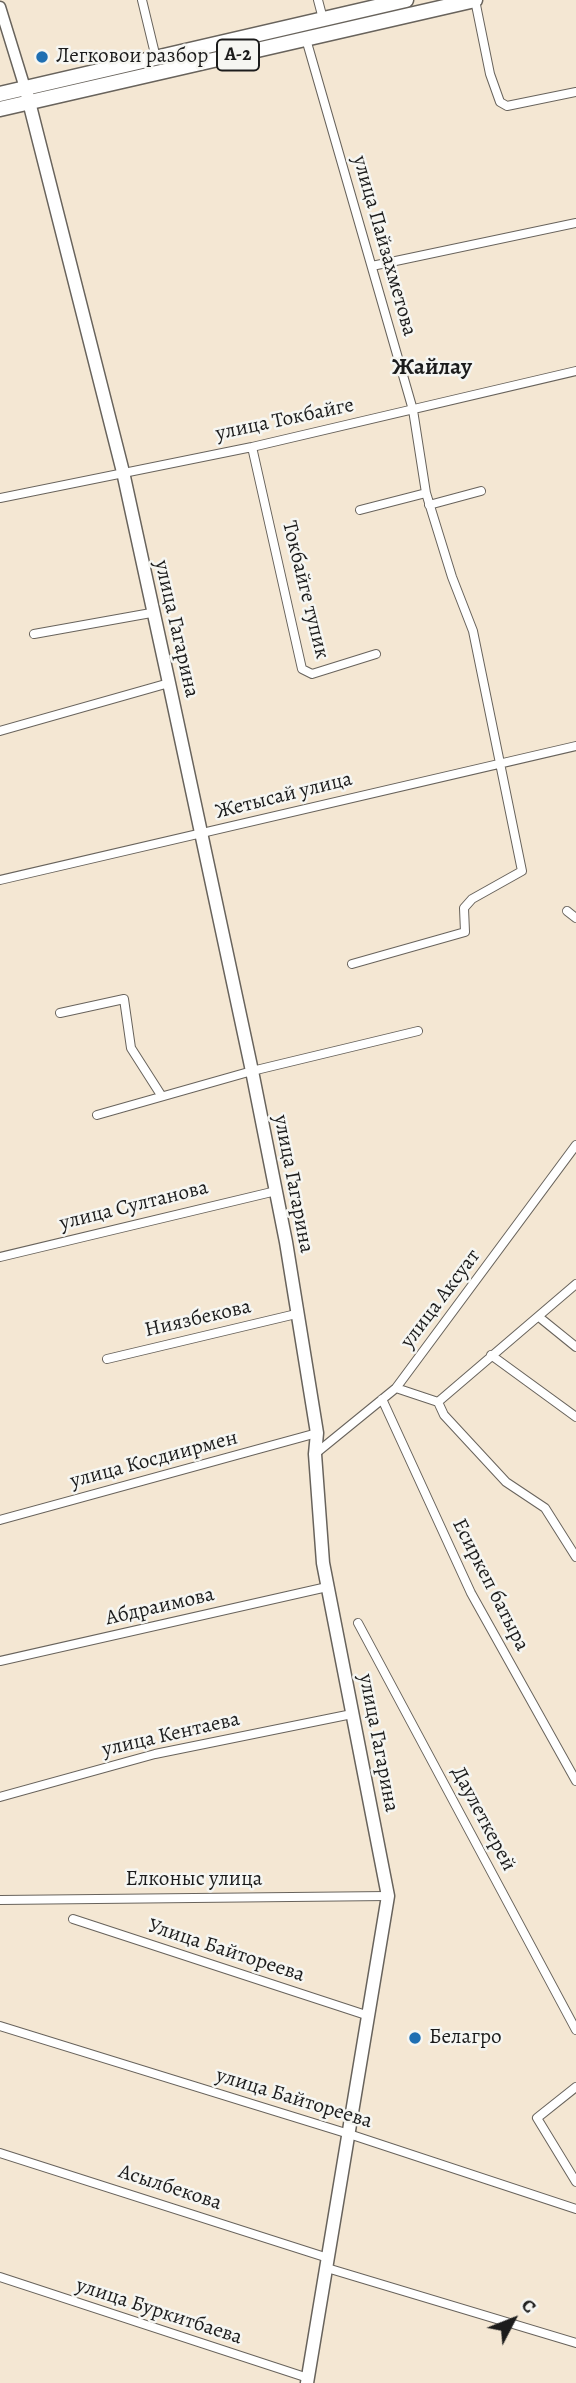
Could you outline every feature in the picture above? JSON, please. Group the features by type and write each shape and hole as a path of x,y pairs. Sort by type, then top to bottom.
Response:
{"highway":[{"name":"A-2","path":"0,94 406,0"},
{"name":"A-2","path":"0,109 475,0"}],"main road":[{"name":"улица Гагарина","path":"24,88 123,472 151,613 169,683 252,1071 276,1191 317,1433 315,1454 327,1587 388,1896 307,2381"}],"street":[{"path":"142,0 156,58"},
{"path":"318,0 323,19"},
{"path":"475,0 490,74 499,102 507,106 576,92"},
{"name":"улица Гагарина","path":"0,7 24,88"},
{"name":"улица Пайзахметова","path":"306,39 413,410 429,505 473,631 522,871 472,899 464,908 465,932 352,964"},
{"path":"372,266 576,223"},
{"name":"улица Токбайге","path":"0,498 253,447 576,371"},
{"name":"Токбайге тупик","path":"253,447 302,669 312,674 376,654"},
{"path":"429,505 481,491"},
{"path":"360,510 426,493"},
{"path":"34,634 151,613"},
{"path":"0,731 169,683"},
{"name":"Жетысай улица","path":"0,880 576,746"},
{"path":"567,911 576,918"},
{"path":"60,1013 124,999 131,1048 161,1095"},
{"path":"97,1115 252,1071 418,1031"},
{"name":"улица Аксуат","path":"315,1454 396,1388 576,1145"},
{"name":"улица Султанова","path":"0,1257 276,1191"},
{"path":"438,1402 576,1284"},
{"name":"Ниязбекова","path":"107,1359 296,1314"},
{"path":"539,1317 576,1347"},
{"path":"491,1355 576,1417"},
{"path":"396,1388 438,1402 444,1415 506,1482 545,1508 576,1557"},
{"name":"Есиркеп батыра","path":"382,1399 471,1593 576,1781"},
{"name":"улица Косдиирмен","path":"0,1520 317,1433"},
{"name":"Абдраимова","path":"0,1661 327,1587"},
{"name":"Даулеткерей","path":"358,1623 576,2030"},
{"name":"улица Кентаева","path":"0,1797 155,1754 352,1714"},
{"name":"Елконыс улица","path":"0,1900 388,1896"},
{"name":"Улица Байтореева","path":"73,1919 369,2015"},
{"name":"улица Байтореева","path":"0,2026 349,2134 576,2209"},
{"path":"576,2087 537,2118 576,2182"},
{"name":"Асылбекова","path":"0,2152 328,2263 576,2343"},
{"name":"улица Буркитбаева","path":"0,2277 307,2381"}],"place":[{"name":"Легковои разбор","path":"42,57"},
{"name":"Белагро","path":"415,2038"}],"district":[{"name":"Жайлау","path":"432,368"}]}
